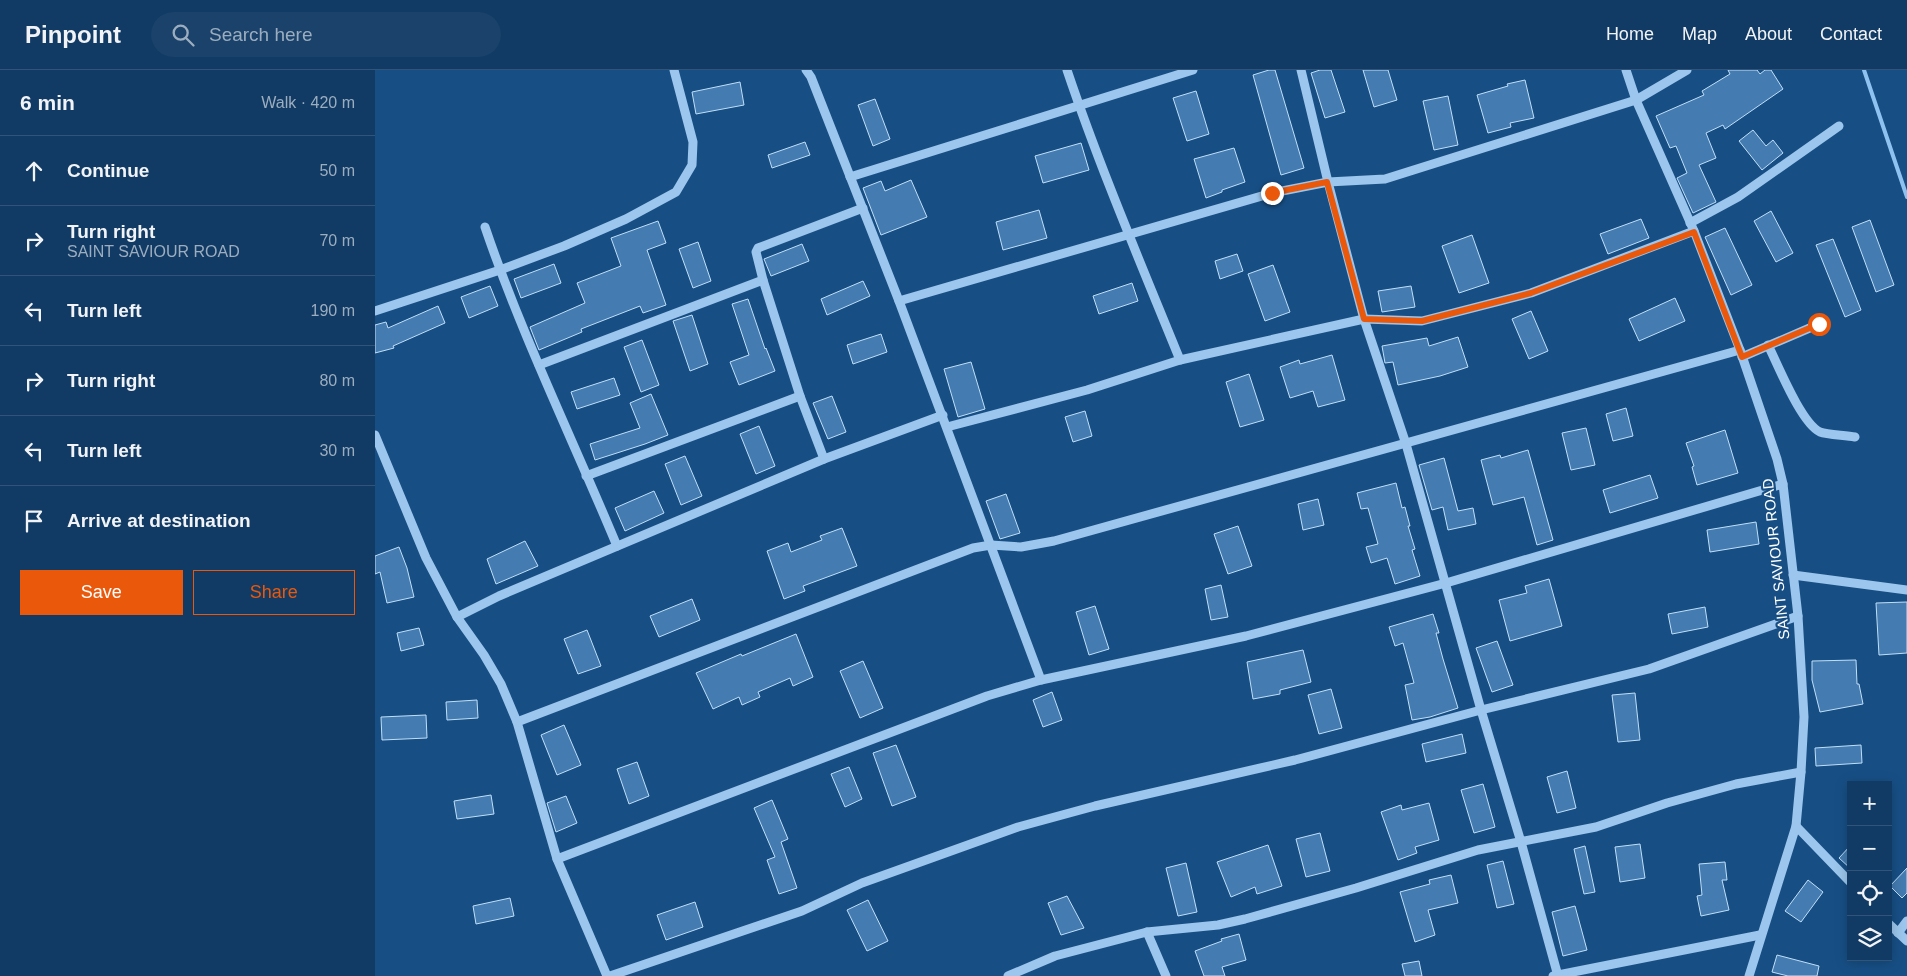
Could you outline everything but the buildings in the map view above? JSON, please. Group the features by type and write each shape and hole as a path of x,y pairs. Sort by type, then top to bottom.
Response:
{"street":[{"path":"375,311 500,270 564,246 626,219 676,192 692,165 693,142 674,70"},
{"path":"806,70 811,77 943,415 1041,680"},
{"path":"1067,70 1129,235 1180,360"},
{"path":"850,177 1193,70"},
{"path":"1301,70 1327,182 1364,319 1406,444 1481,710 1521,842 1556,975 1760,935"},
{"name":"SAINT SAVIOUR ROAD","path":"1626,70 1636,100 1692,227 1741,353 1777,459 1783,484 1798,616 1804,717 1801,772 1797,826 1787,861 1760,935 1749,976"},
{"path":"899,301 1272,193 1327,182 1385,179 1636,100 1687,70"},
{"path":"947,427 1087,390 1180,360 1364,319 1422,321 1531,293 1692,227 1839,126"},
{"path":"824,459 800,396 756,257 758,248 863,208"},
{"path":"485,227 500,270 539,365 617,546"},
{"path":"539,365 763,280"},
{"path":"517,722 973,548 991,545 1021,546 1054,541 1741,353 1768,345 1819,324"},
{"path":"1768,345 1800,410 1809,423 1820,432 1855,436"},
{"path":"586,476 800,396"},
{"path":"457,617 499,596 824,459 943,415"},
{"path":"375,435 426,558 457,617 484,655 501,684 517,722 557,859 609,976 803,911 862,883 1018,827 1105,804 1295,760 1481,710 1649,669 1798,616"},
{"path":"557,859 987,696 1041,680 1246,636 1446,583 1783,484"},
{"path":"1793,575 1907,590"},
{"path":"1008,976 1055,956 1147,932 1218,925 1356,888 1478,850 1596,827 1667,803 1736,784 1801,772"},
{"path":"1797,826 1847,879"},
{"path":"1898,934 1907,921"},
{"path":"1892,927 1907,941"},
{"path":"1147,932 1166,976"}],"waterway":[{"path":"1864,70 1907,197"}],"route":[{"path":"1272,193 1327,182 1364,319 1422,321 1531,293 1694,232 1742,357 1819,324"}]}
